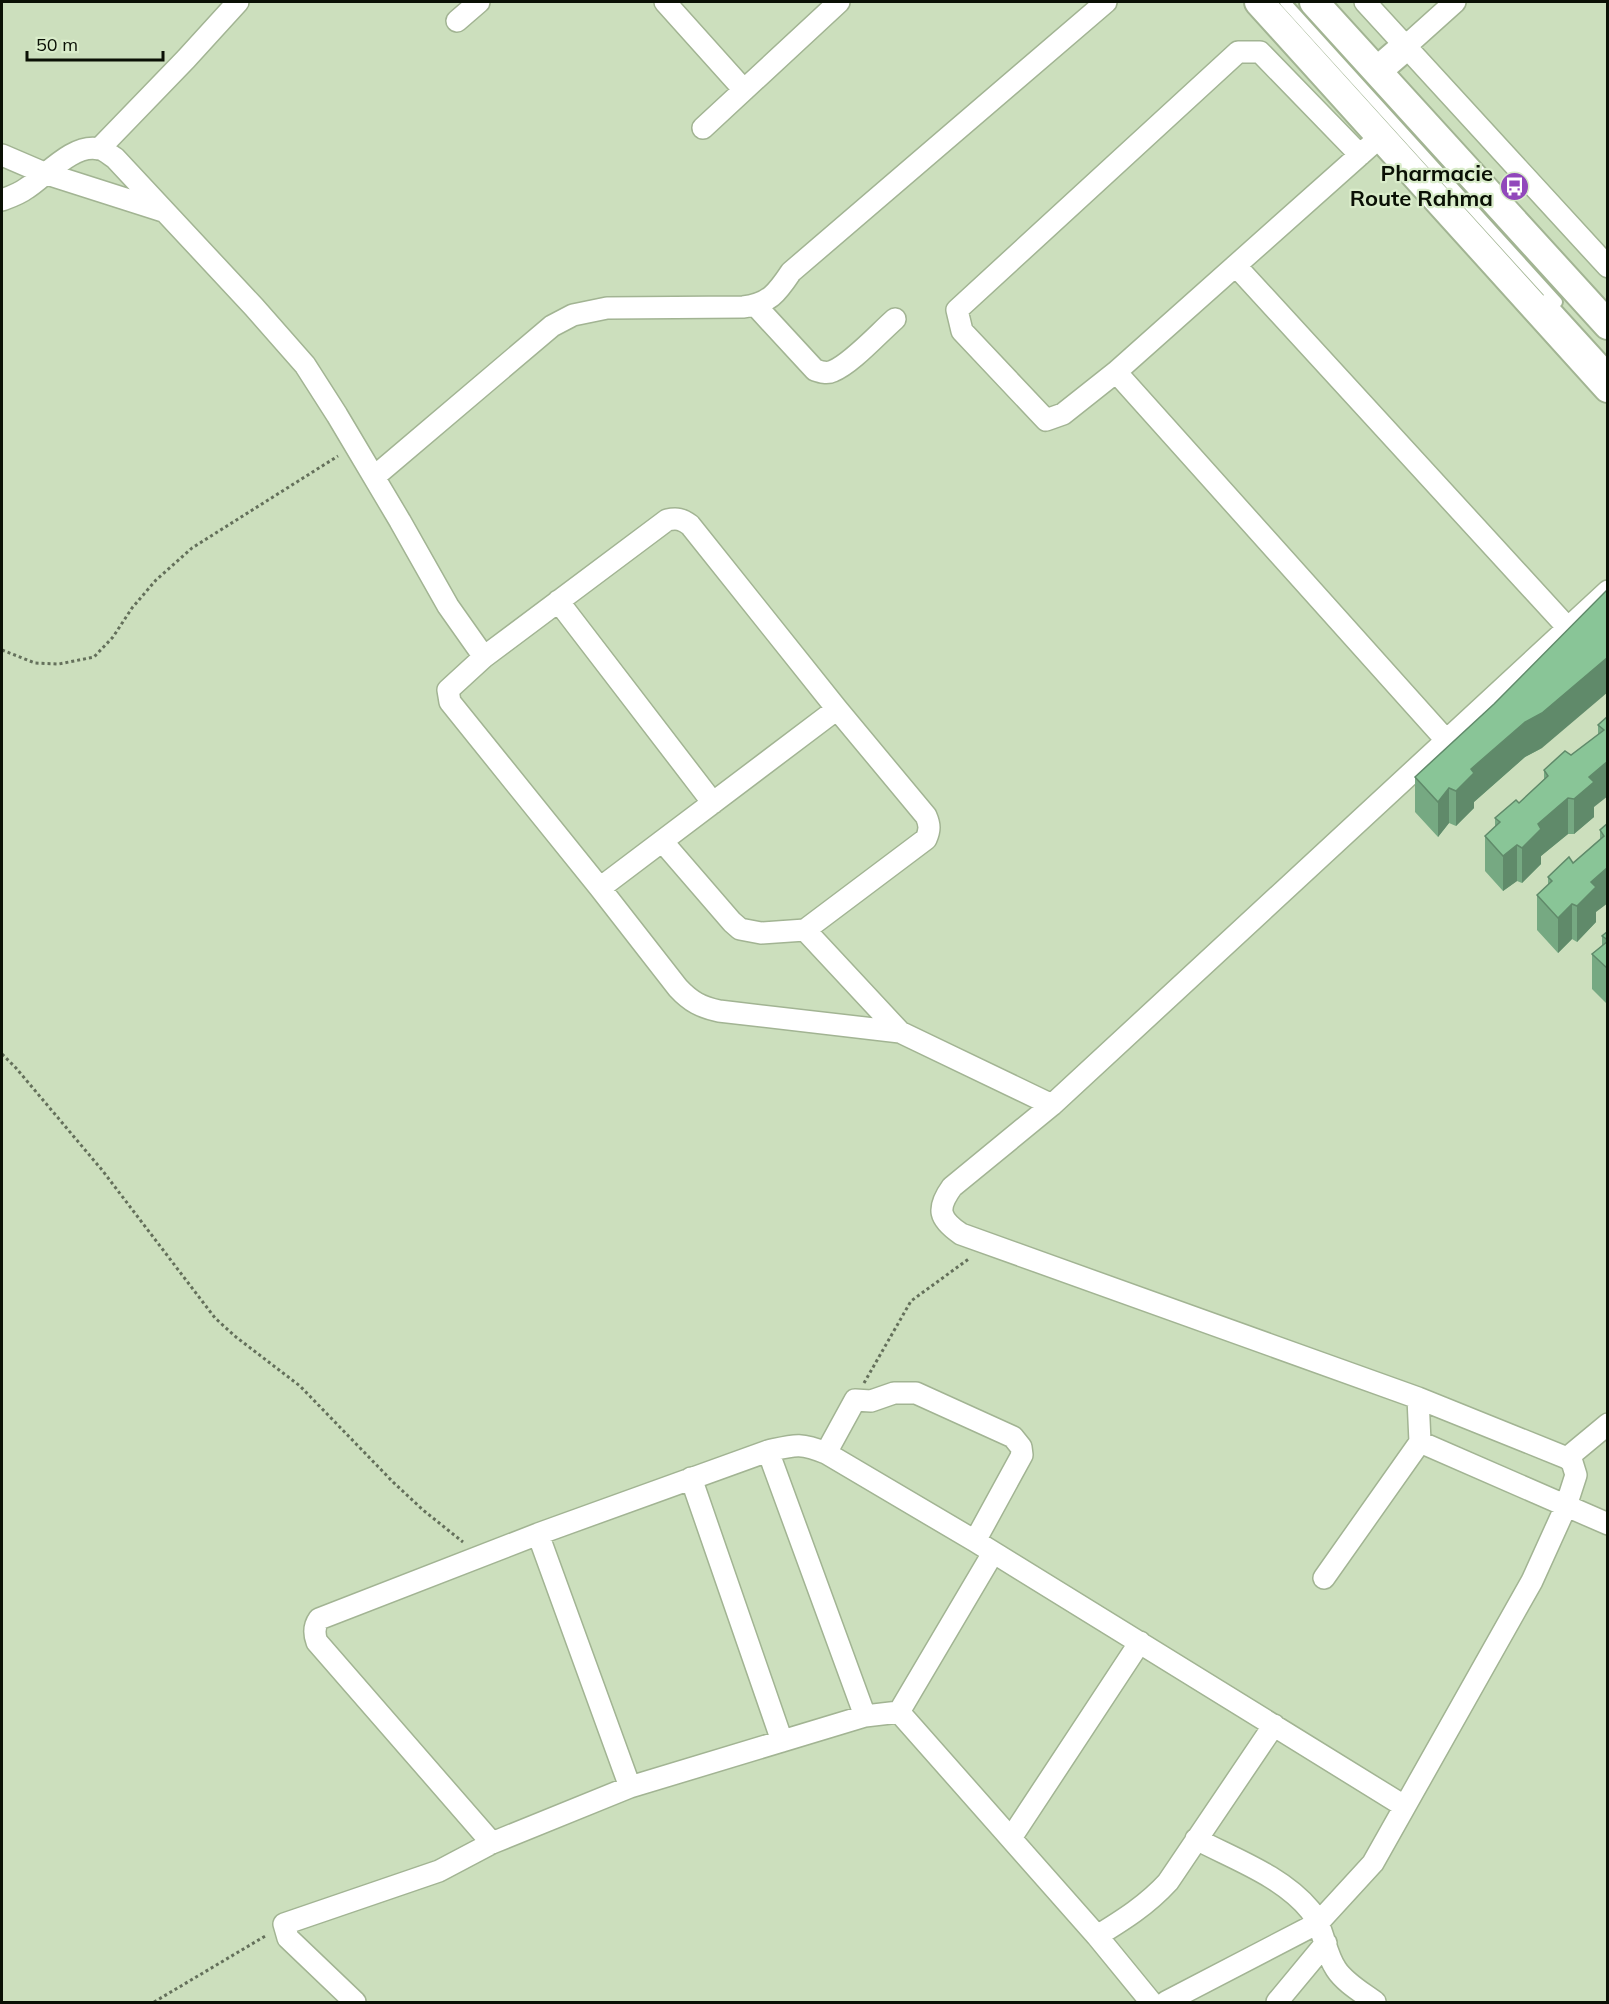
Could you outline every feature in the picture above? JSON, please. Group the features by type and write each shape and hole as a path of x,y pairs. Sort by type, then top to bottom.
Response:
{"main road":[{"path":"1259,2 1370,146 1608,388"},
{"path":"1314,2 1608,325"},
{"path":"1377,71 1406,46"}],"street":[{"path":"99,149 238,2"},
{"path":"457,21 479,2"},
{"path":"665,2 744,90"},
{"path":"703,128 839,2"},
{"path":"374,477 552,326 573,315 608,308 756,306 776,294 791,272 1106,2"},
{"path":"1365,2 1608,267"},
{"path":"1406,46 1455,2"},
{"path":"1238,52 1260,52 1370,146 1236,266 1116,372 1063,414 1046,420 962,331 957,310 1238,52"},
{"path":"2,200 28,188 44,173 72,154 83,150 99,149 115,158 305,365 374,477 448,606 484,657"},
{"path":"2,155 44,173 167,212"},
{"path":"1236,266 1568,628"},
{"path":"756,306 815,370 826,373 843,366 895,319"},
{"path":"1116,372 1446,740"},
{"path":"662,841 732,922 740,928 761,933 805,930 926,838 929,831 926,816 690,525 682,519 667,520 484,657 448,690 450,702 690,1001 703,1008 719,1011 900,1032 1052,1105"},
{"path":"1166,2002 1318,1923 1373,1863 1532,1581 1566,1506 1576,1475 1572,1462 1567,1458 1418,1398 961,1233 948,1224 942,1214 943,1202 952,1187 1052,1105 1608,591"},
{"path":"558,601 713,803"},
{"path":"600,888 837,709"},
{"path":"805,930 900,1032"},
{"path":"825,1453 855,1400 871,1401 894,1393 916,1393 1013,1437 1021,1447 1022,1455 975,1541"},
{"path":"1324,1578 1420,1443 1418,1398"},
{"path":"1567,1458 1608,1424"},
{"path":"1420,1443 1608,1524"},
{"path":"492,1843 317,1642 316,1622 480,1556 691,1478 768,1451 787,1446 807,1445 825,1453 975,1541 1404,1806"},
{"path":"768,1451 865,1716"},
{"path":"691,1478 782,1741"},
{"path":"538,1534 630,1787"},
{"path":"899,1712 993,1553"},
{"path":"1011,1839 1140,1642"},
{"path":"355,2002 288,1938 284,1924 439,1871 492,1843 630,1787 865,1716 899,1712"},
{"path":"899,1712 1097,1936 1151,2002"},
{"path":"1097,1936 1135,1913 1155,1897 1168,1882 1274,1725"},
{"path":"1196,1839 1265,1875 1310,1910 1318,1923 1336,1969 1375,2002"},
{"path":"1277,2002 1326,1943"}],"lane":[{"path":"1276,2 1608,366"},
{"path":"1285,2 1608,357"}],"path":[{"path":"2,650 35,663 59,664 94,657 113,637 132,608 156,580 192,548 355,445"},
{"path":"2,1054 102,1170 215,1318 300,1386 393,1482 423,1510 480,1556"},
{"path":"855,1400 911,1301 957,1270 988,1243"},
{"path":"154,2002 284,1924"}],"building":[{"path":"1606,591 1608,593 1608,657 1542,713 1525,722 1471,769 1474,773 1456,791 1449,788 1438,802 1415,777 1494,704"},
{"path":"1608,716 1608,761 1589,777 1594,782 1574,799 1568,798 1538,824 1541,829 1522,848 1517,845 1503,856 1485,836 1500,822 1495,818 1516,800 1519,803 1548,776 1544,770 1565,751 1571,755 1604,730 1598,725"},
{"path":"1608,823 1608,867 1591,882 1596,887 1577,906 1572,904 1558,918 1537,895 1552,881 1548,877 1569,857 1573,863 1604,836 1600,830"},
{"path":"1608,931 1608,940 1602,936"},
{"path":"1608,941 1608,969 1592,954"}],"place":[{"name":"Pharmacie Route Rahma","path":"1514,186"}]}
